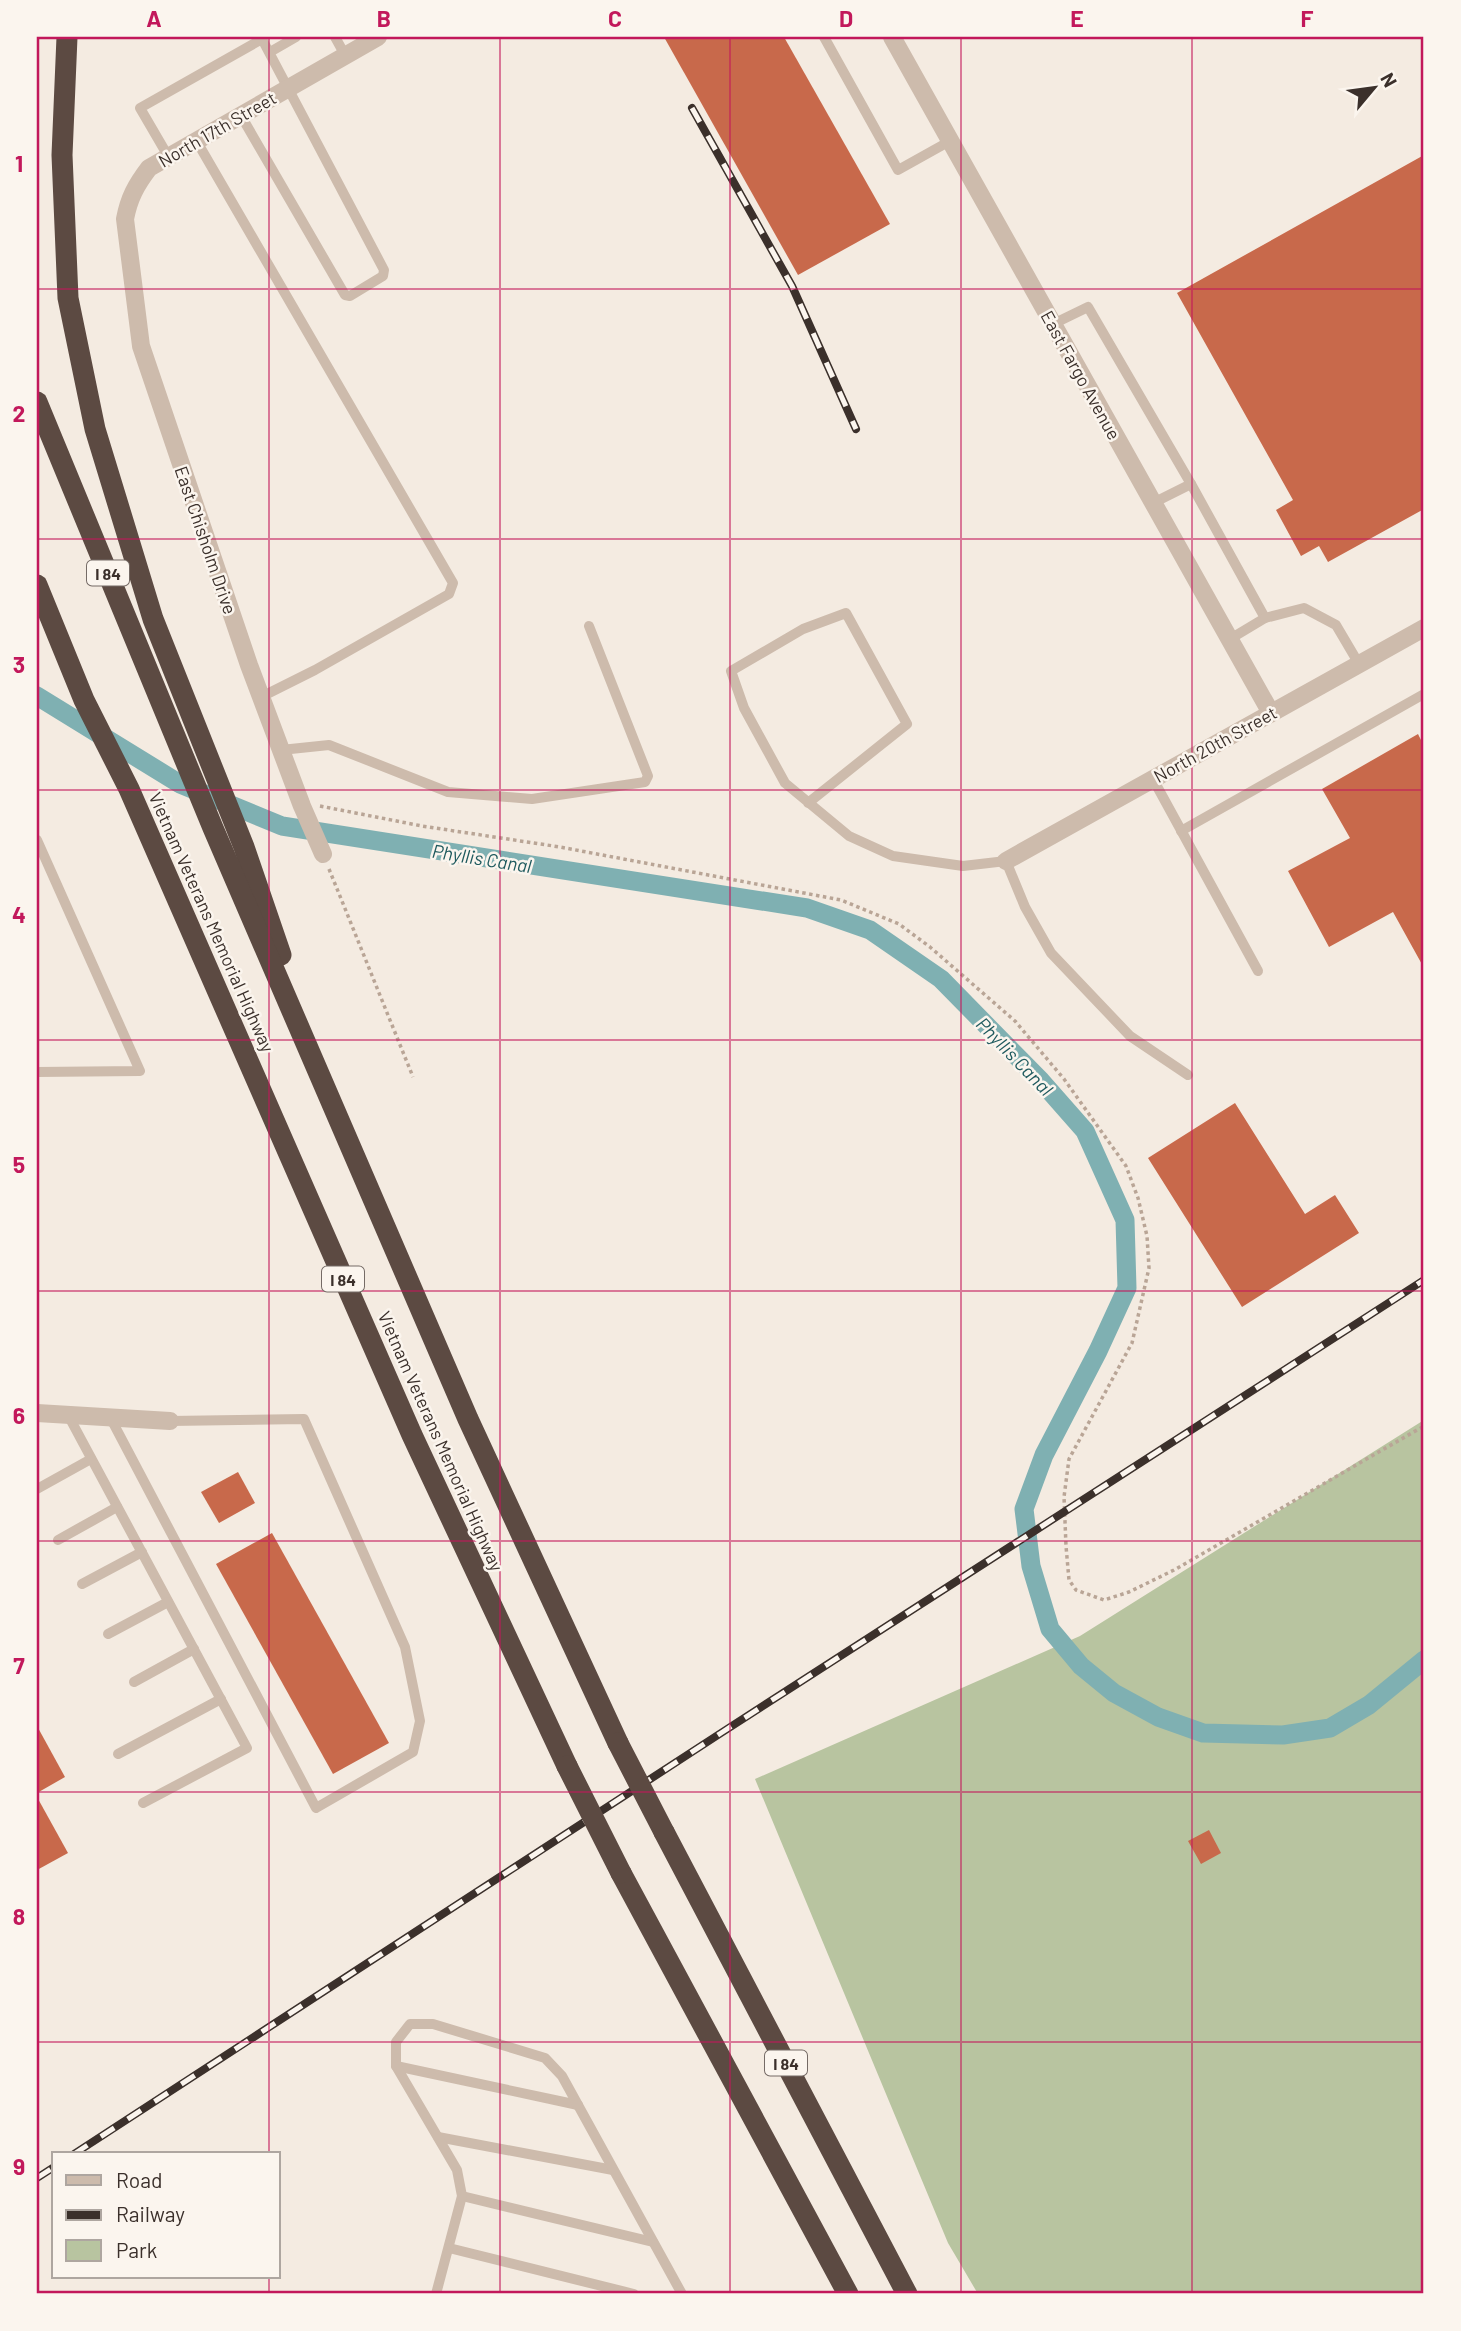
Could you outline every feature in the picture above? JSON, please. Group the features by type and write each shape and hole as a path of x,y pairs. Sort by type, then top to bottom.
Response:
{"highway":[{"path":"67,37 62,155 68,298 95,429 149,606 244,847 338,1117"},
{"name":"I 84","path":"37,402 213,828 338,1117"},
{"name":"Vietnam Veterans Memorial Highway","path":"37,585 84,700 129,789 412,1435 567,1766 621,1873 848,2294"},
{"path":"37,610 84,700"},
{"name":"Vietnam Veterans Memorial Highway","path":"338,1117 468,1419 618,1743 907,2294"}],"street":[{"name":"North 17th Street","path":"131,268 125,219 128,199 149,169 240,114 378,37"},
{"name":"East Fargo Avenue","path":"892,37 1271,713"},
{"name":"East Chisholm Drive","path":"131,268 141,346 261,697 323,854"},
{"name":"North 20th Street","path":"1006,861 1424,628"},
{"path":"37,1413 170,1421"}],"lane":[{"path":"270,52 296,37"},
{"path":"335,37 345,55"},
{"path":"168,156 140,108 261,38 384,270 383,276 350,296 345,295 240,114"},
{"path":"826,38 898,170 950,141"},
{"path":"196,140 453,583 449,594 315,670 261,697"},
{"path":"1053,324 1088,307 1265,618"},
{"path":"1153,503 1191,484"},
{"path":"1230,639 1265,618 1304,608 1336,625 1359,664"},
{"path":"808,803 907,723 846,612 803,629 732,670 744,708 785,783 808,803 849,836 893,856 963,866 1006,861 1025,907 1051,953 1130,1036 1188,1075"},
{"path":"281,750 329,745 448,792 531,799 645,782 648,776 589,626"},
{"path":"1181,831 1424,694"},
{"path":"1153,779 1258,971"},
{"path":"37,839 140,1070 37,1072"},
{"path":"67,1415 247,1748 143,1803"},
{"path":"110,1417 316,1808 413,1752 420,1721 405,1647 304,1419 170,1421"},
{"path":"37,1489 91,1459"},
{"path":"58,1540 117,1507"},
{"path":"82,1584 142,1552"},
{"path":"108,1634 168,1602"},
{"path":"134,1682 194,1649"},
{"path":"118,1754 221,1699"},
{"path":"436,2294 462,2196 457,2170 396,2066 396,2042 410,2024 433,2024 545,2058 562,2076 682,2294"},
{"path":"396,2066 578,2105"},
{"path":"438,2137 613,2170"},
{"path":"462,2196 653,2242"},
{"path":"449,2248 634,2294"}],"path":[{"path":"302,804 560,847 841,900 898,924 930,947 1015,1021 1064,1079 1126,1166 1138,1198 1147,1236 1149,1268 1132,1343 1069,1459 1064,1497 1066,1546 1069,1580 1076,1590 1104,1600 1129,1592 1174,1570 1424,1426"},
{"path":"323,854 413,1077"}],"green space":[{"path":"1424,1420 1424,2294 978,2294 948,2243 755,1779 1080,1636"}],"building":[{"path":"664,37 784,37 890,224 798,275"},
{"path":"1424,155 1424,509 1328,562 1319,546 1301,556 1276,510 1293,500 1177,293"},
{"path":"1418,734 1424,746 1424,968 1393,912 1329,947 1288,871 1350,838 1322,789"},
{"path":"1235,1103 1305,1214 1335,1195 1359,1233 1242,1307 1148,1158"},
{"path":"238,1472 255,1503 219,1523 201,1492"},
{"path":"272,1533 389,1743 333,1774 216,1564"},
{"path":"37,1726 65,1777 37,1793"},
{"path":"37,1797 68,1853 37,1870"},
{"path":"1209,1830 1221,1853 1201,1864 1188,1841"}],"waterway":[{"name":"Phyllis Canal","path":"37,696 180,784 282,826 807,908 870,930 941,979 1041,1081 1085,1131 1125,1220 1127,1288 1044,1455 1024,1509 1031,1566 1050,1629 1081,1666 1114,1693 1158,1717 1203,1733 1283,1735 1330,1728 1369,1705 1424,1660"}],"railway":[{"path":"692,108 792,286 856,429"},
{"path":"77,2152 1424,1280"},
{"path":"37,2178 52,2168"}]}
